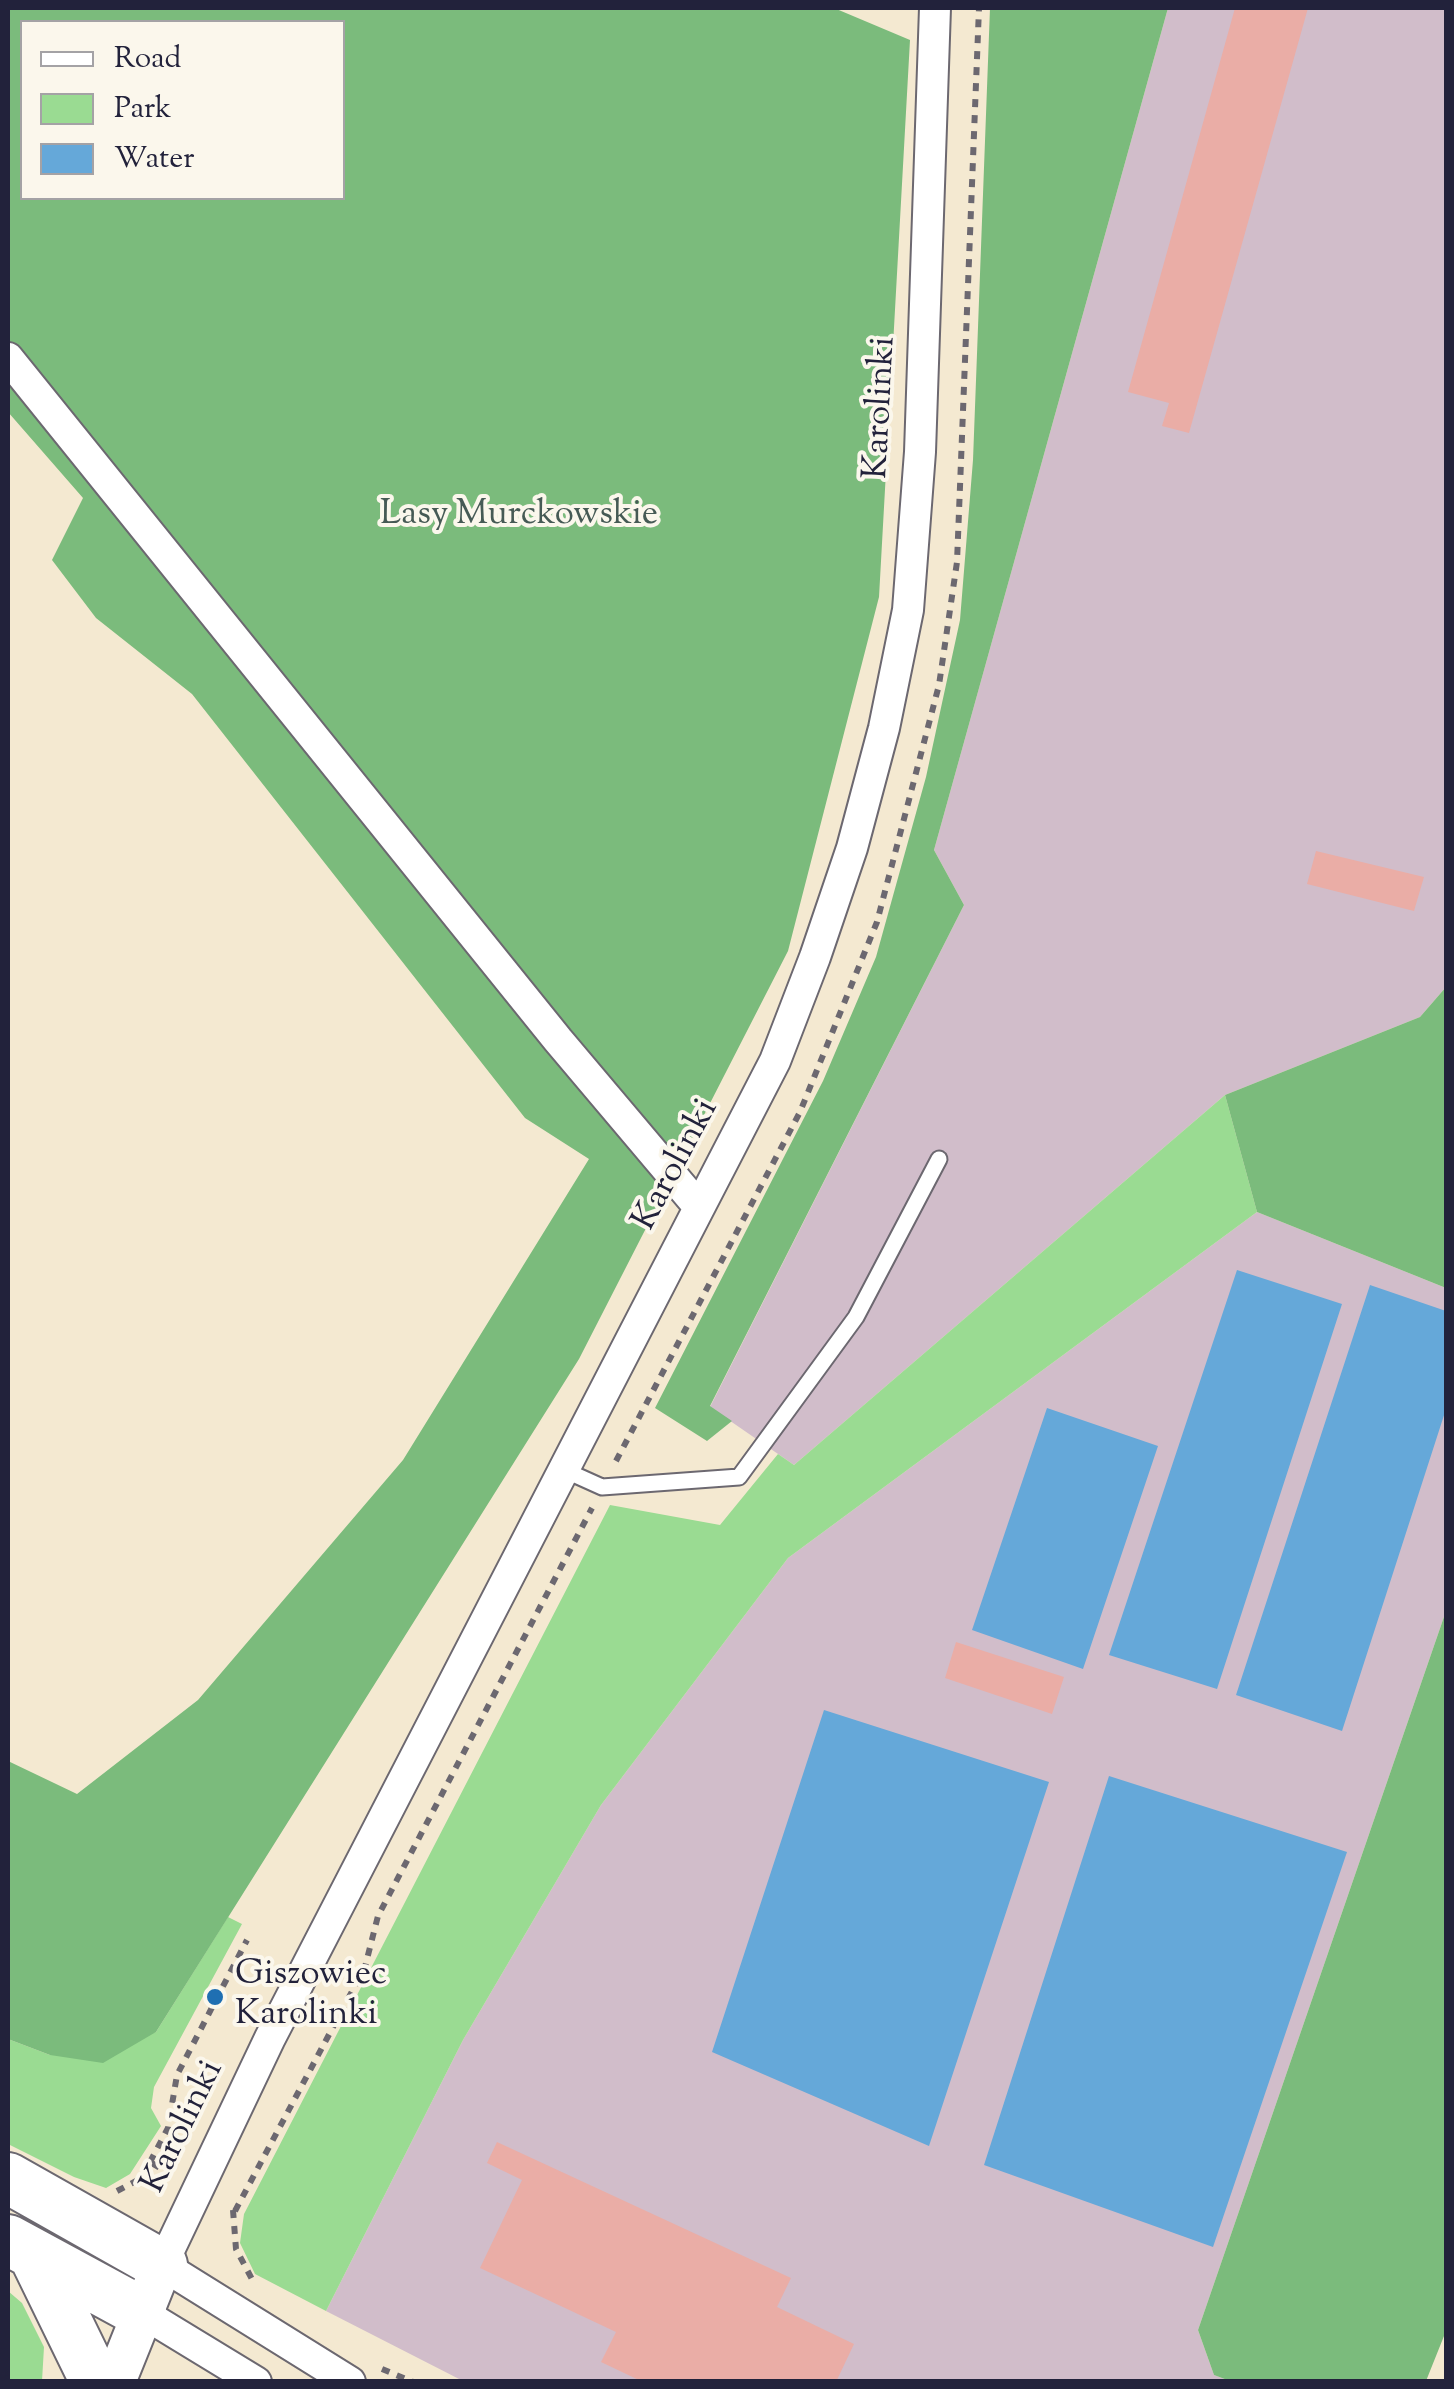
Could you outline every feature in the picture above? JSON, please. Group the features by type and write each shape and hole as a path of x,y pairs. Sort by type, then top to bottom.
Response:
{"main road":[{"path":"8,2178 162,2264"},
{"path":"21,2248 141,2312"},
{"path":"21,2248 96,2382"}],"street":[{"name":"Karolinki","path":"162,2264 196,2189 497,1605 562,1469 775,1062 816,956 880,745 908,610 920,452 935,8"},
{"path":"8,358 558,1040 698,1207"},
{"path":"115,2382 162,2264 360,2372"},
{"path":"141,2312 256,2382"}],"lane":[{"path":"562,1469 602,1487 739,1476 856,1317 939,1159"}],"path":[{"path":"111,2195 138,2180 150,2162 168,2128 176,2076 248,1940"},
{"path":"150,2162 235,2211 236,2249 260,2289"},
{"path":"360,2372 413,2382"}],"shaded area":[{"path":"1168,8 1446,8 1446,987 1420,1017 1225,1095 794,1465 710,1407 964,905 934,850"},
{"path":"1257,1212 1446,1288 1446,1611 1198,2330 1214,2375 1230,2381 463,2381 326,2311 463,2040 601,1805 788,1558"}],"green space":[{"name":"Lasy Murckowskie","path":"8,8 834,8 910,40 879,597 788,951 579,1359 156,2032 103,2063 50,2055 8,2039 8,1761 77,1794 198,1700 403,1460 589,1159 525,1118 192,694 96,618 52,560 83,498 8,412"},
{"path":"990,8 1168,8 934,850 964,905 710,1406 732,1421 707,1441 655,1408 823,1081 876,957 926,777 960,620 973,460"},
{"path":"1446,987 1446,1288 1257,1212 1225,1095 1420,1017"},
{"path":"1225,1095 1257,1212 788,1558 601,1805 463,2040 326,2311 255,2274 240,2243 244,2214 610,1505 720,1525 778,1454 794,1465"},
{"path":"1446,1611 1446,2331 1426,2381 1230,2381 1214,2375 1198,2330"},
{"path":"228,1917 242,1924 154,2087 151,2108 161,2126 130,2174 106,2188 74,2177 8,2144 8,2039 50,2055 156,2032"},
{"path":"8,2291 22,2303 44,2347 42,2381 8,2381"}],"water":[{"path":"1237,1270 1342,1304 1217,1689 1109,1655"},
{"path":"1370,1285 1446,1311 1446,1409 1342,1731 1236,1695"},
{"path":"1047,1408 1158,1446 1083,1669 972,1630"},
{"path":"824,1710 1049,1782 929,2146 712,2052"},
{"path":"1109,1776 1347,1852 1213,2247 984,2165"}],"building":[{"path":"1235,8 1308,8 1189,433 1162,426 1169,403 1128,392"},
{"path":"1316,851 1424,877 1414,911 1307,884"},
{"path":"956,1642 1064,1677 1052,1714 945,1678"},
{"path":"497,2142 791,2278 777,2307 854,2344 836,2382 643,2382 601,2362 616,2332 480,2268 522,2180 487,2163"}],"place":[{"name":"Giszowiec Karolinki","path":"215,1997"}]}
